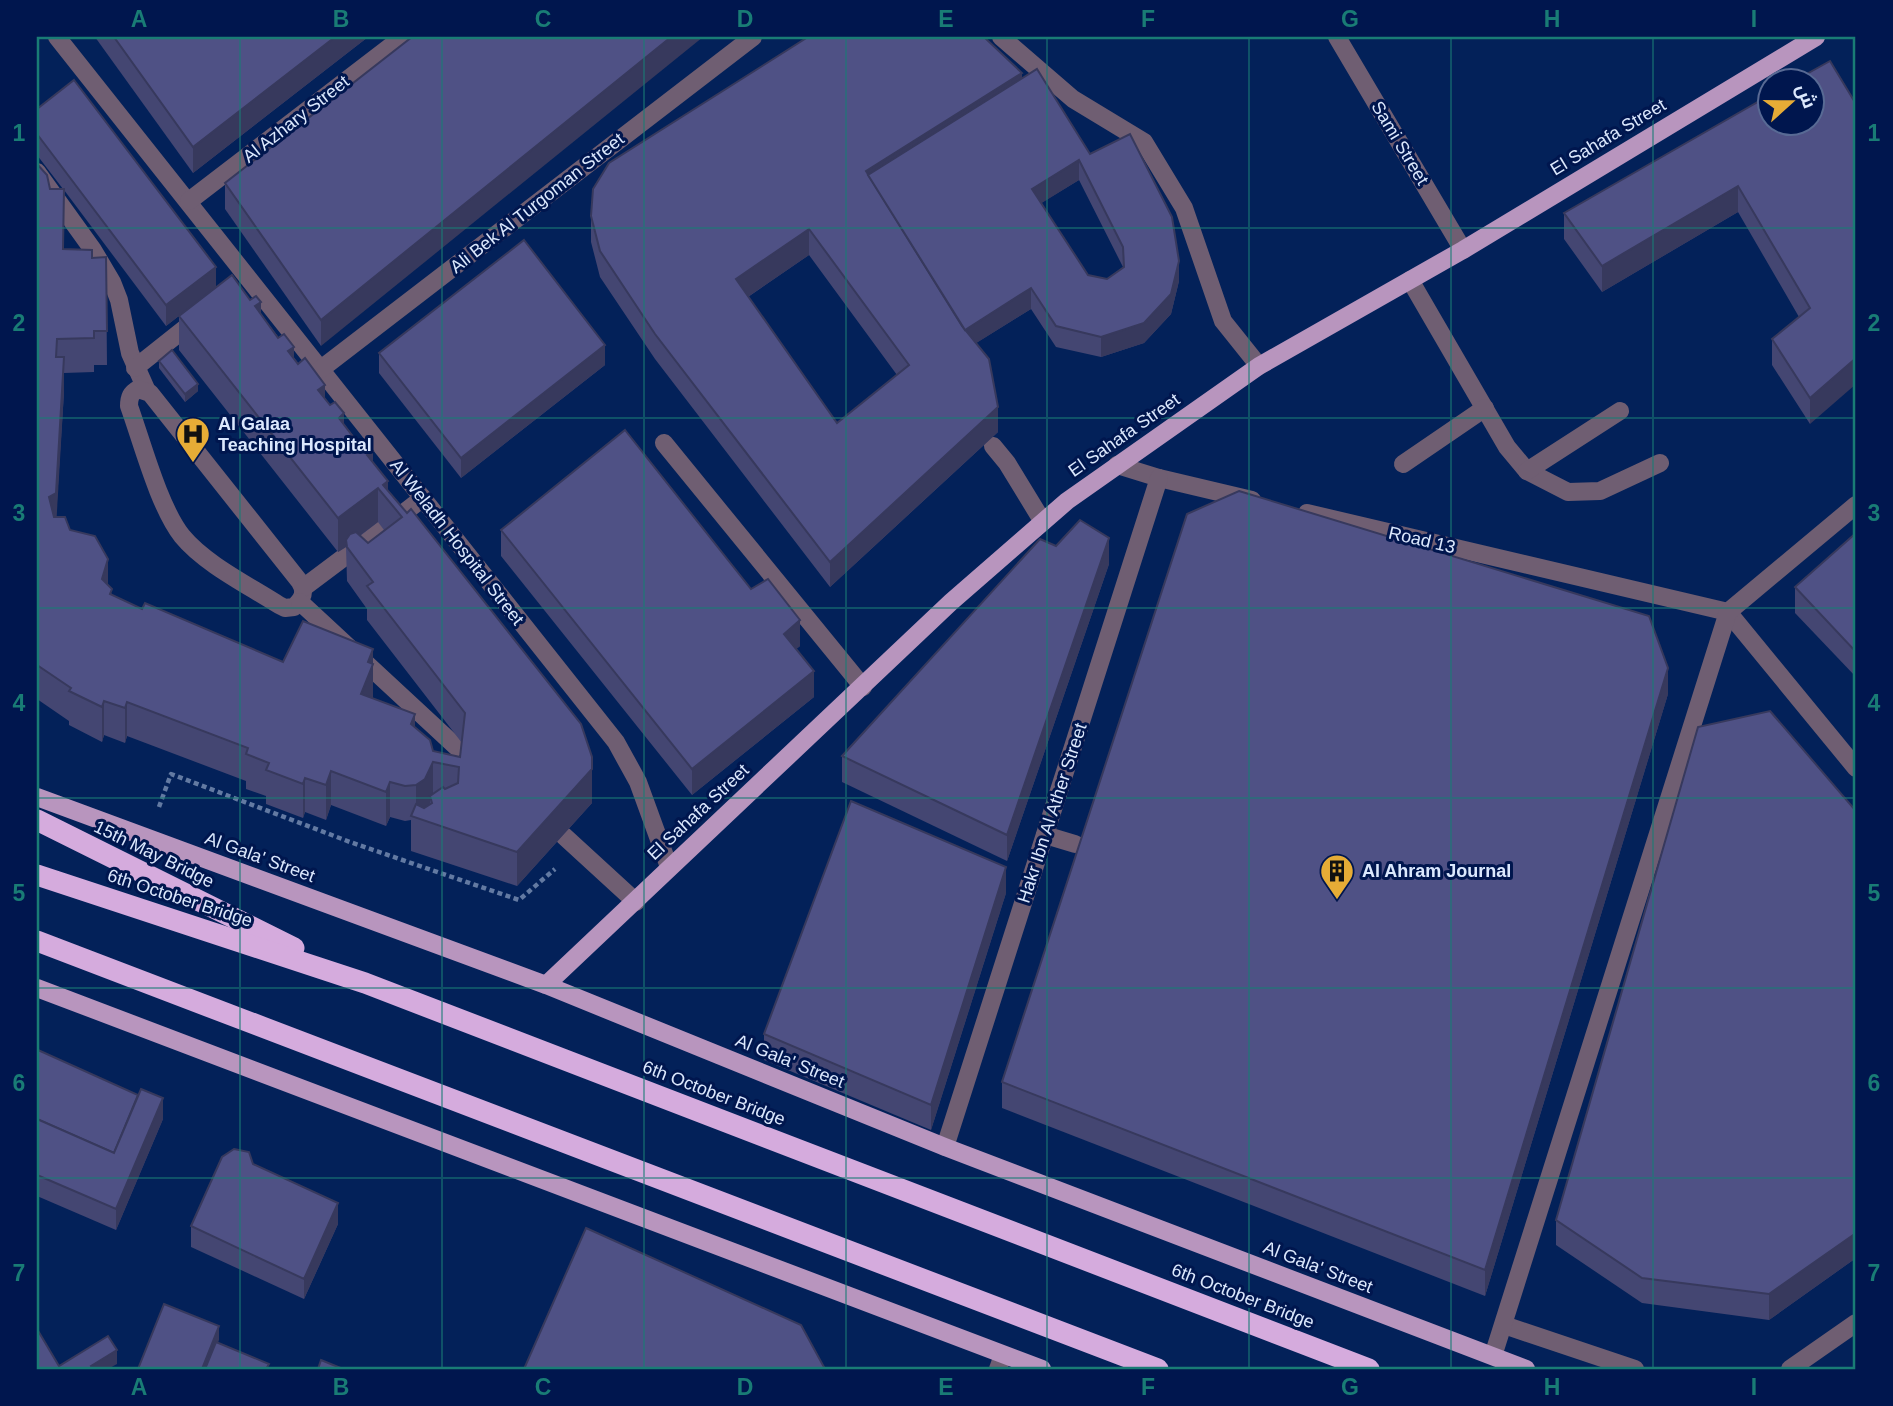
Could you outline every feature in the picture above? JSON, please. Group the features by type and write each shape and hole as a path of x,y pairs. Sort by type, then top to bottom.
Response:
{"highway":[{"name":"15th May Bridge","path":"37,820 365,983"},
{"name":"6th October Bridge","path":"37,875 365,983 1369,1369"},
{"path":"37,941 1158,1369"}],"main road":[{"name":"El Sahafa Street","path":"546,985 951,602 1067,500 1259,366 1463,250 1816,37"},
{"name":"Al Gala' Street","path":"37,797 546,985 945,1147 1526,1369"},
{"path":"37,988 1001,1362 1042,1369"}],"street":[{"name":"Al Weladh Hospital Street","path":"57,37 616,742 638,782 669,867"},
{"name":"Al Azhary Street","path":"189,201 403,37"},
{"name":"Ali Bek Al Turgoman Street","path":"321,369 753,37"},
{"path":"1001,37 1073,100 1144,142 1184,208 1223,321 1259,366"},
{"name":"Sami Street","path":"1337,37 1463,250"},
{"path":"37,172 93,250 112,282 119,300 125,337 135,368 146,389 302,595 464,754"},
{"path":"232,291 248,277"},
{"path":"1410,280 1507,447 1527,471 1568,492 1600,491 1660,463"},
{"path":"135,368 214,305"},
{"path":"146,389 138,389 132,393 129,406 167,512 182,536 201,555 285,608 294,607 302,595 423,498"},
{"path":"1403,464 1485,408"},
{"path":"1527,471 1620,411"},
{"path":"664,443 863,687"},
{"path":"993,446 1007,463 1043,522"},
{"path":"1117,465 1159,478 1268,503"},
{"name":"Hakr Ibn Al Ather Street","path":"945,1147 1159,478"},
{"path":"1493,1356 1728,612 1856,505"},
{"name":"Road 13","path":"1295,510 1728,612"},
{"path":"1728,612 1856,768"},
{"path":"1045,835 1074,844"},
{"path":"564,836 636,902"},
{"path":"1790,1369 1856,1323"},
{"path":"1504,1325 1635,1369"}],"path":[{"path":"147,838 171,774 350,842 519,900 578,850"}],"building":[{"path":"114,37 335,37 193,147"},
{"path":"412,37 671,37 321,320 225,183"},
{"path":"808,37 984,37 1022,73 866,171 962,326 989,359 998,407 830,562 655,334 600,251 591,216 593,189 609,163","holes":["809,229 909,365 837,423 736,279"]},
{"path":"1830,61 1856,104 1856,358 1810,398 1772,339 1810,308 1738,186 1602,266 1564,213 1756,103 1756,136 1826,136 1826,66 1821,66"},
{"path":"1037,69 1090,154 1130,134 1172,217 1179,261 1171,294 1144,323 1101,337 1056,326 1031,288 965,330 868,175","holes":["1079,160 1123,247 1124,267 1107,279 1088,275 1032,189"]},
{"path":"74,80 216,267 166,305 37,134 37,109"},
{"path":"37,164 47,175 50,189 64,189 63,249 92,250 92,258 106,257 107,331 94,331 94,338 57,339 56,357 64,357 56,493 49,497 54,517 65,517 70,530 95,536 108,559 102,579 112,589 110,594 142,609 145,603 283,662 303,621 373,649 368,662 373,664 361,694 415,714 411,724 430,740 433,751 460,757 465,713 367,586 373,582 347,547 346,540 350,534 356,532 368,543 402,517 378,488 338,518 179,316 232,275 250,300 256,296 261,302 255,306 278,338 284,334 294,347 288,351 298,364 305,358 325,385 318,390 330,405 335,402 344,413 339,418 361,447 366,443 373,451 367,455 388,481 383,485 407,513 411,509 581,724 592,757 592,769 517,852 411,816 416,804 424,808 432,803 430,796 443,787 445,789 458,783 459,767 433,762 425,779 416,785 405,786 390,782 386,792 331,771 326,785 305,778 303,784 266,770 269,763 246,754 248,748 127,702 125,708 104,701 102,707 69,691 71,688 37,665"},
{"path":"524,240 605,345 461,458 379,353"},
{"path":"172,350 198,384 185,394 159,361"},
{"path":"625,430 751,589 768,579 800,620 784,634 814,671 692,769 501,530"},
{"name":"Al Ahram Journal","path":"1239,491 1649,616 1668,668 1485,1270 1002,1082 1187,514"},
{"path":"1080,520 1109,538 1007,835 842,756 1040,539 1056,546"},
{"path":"1856,533 1856,652 1795,587"},
{"path":"1770,711 1856,811 1856,1233 1769,1294 1642,1278 1556,1220 1698,727"},
{"path":"851,801 1006,867 931,1105 764,1034"},
{"path":"38,1050 138,1095 114,1153 37,1119"},
{"path":"141,1089 163,1098 116,1209 37,1175 37,1119 114,1153"},
{"path":"234,1149 249,1152 253,1164 338,1203 304,1279 191,1226 222,1157"},
{"path":"586,1228 801,1325 825,1369 524,1369"},
{"path":"164,1304 219,1326 202,1369 138,1369"},
{"path":"37,1329 59,1366 108,1336 117,1350 91,1366 93,1369 37,1369"},
{"path":"216,1342 269,1364 266,1369 205,1369"},
{"path":"321,1360 343,1369 318,1369"}],"place":[{"name":"Al Galaa Teaching Hospital","path":"193,464"},
{"name":"Al Ahram Journal","path":"1337,901"}]}
